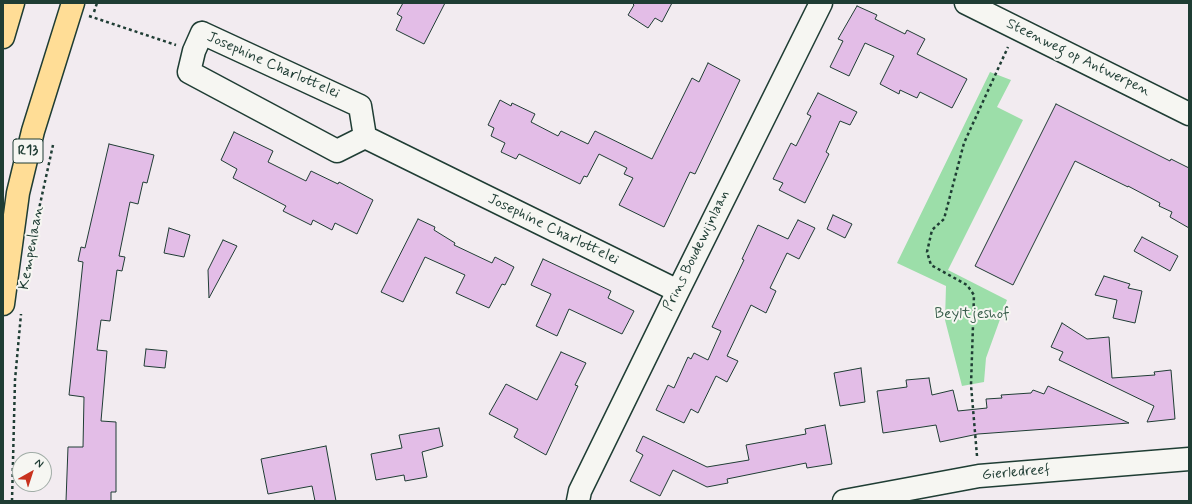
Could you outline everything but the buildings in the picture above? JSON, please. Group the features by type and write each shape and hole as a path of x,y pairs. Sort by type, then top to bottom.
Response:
{"main road":[{"path":"3,37 13,3"},
{"name":"Kempenlaan","path":"13,305 18,192 33,131 73,3"}],"street":[{"name":"Prins Boudewijnlaan","path":"578,501 580,491 821,3"},
{"name":"Steenweg op Antwerpen","path":"966,3 1189,114"},
{"name":"Josephine Charlottelei","path":"202,33 360,106 365,137 337,151 189,72 194,51 202,33"},
{"name":"Josephine Charlottelei","path":"365,137 678,291"},
{"name":"Gierledreef","path":"844,501 979,476 1189,459"}],"path":[{"path":"90,24 97,3"},
{"path":"92,17 194,51"},
{"path":"979,476 971,385 974,295 966,285 931,265 927,252 932,230 944,219 964,143 1018,28"},
{"name":"Kempenlaan","path":"36,225 53,144"},
{"name":"Kempenlaan","path":"12,501 15,380 13,305"}],"green space":[{"name":"Beyltjeshof","path":"990,72 1011,80 997,107 1023,120 948,270 1007,300 986,358 984,382 962,386 945,320 946,286 897,263"}]}
